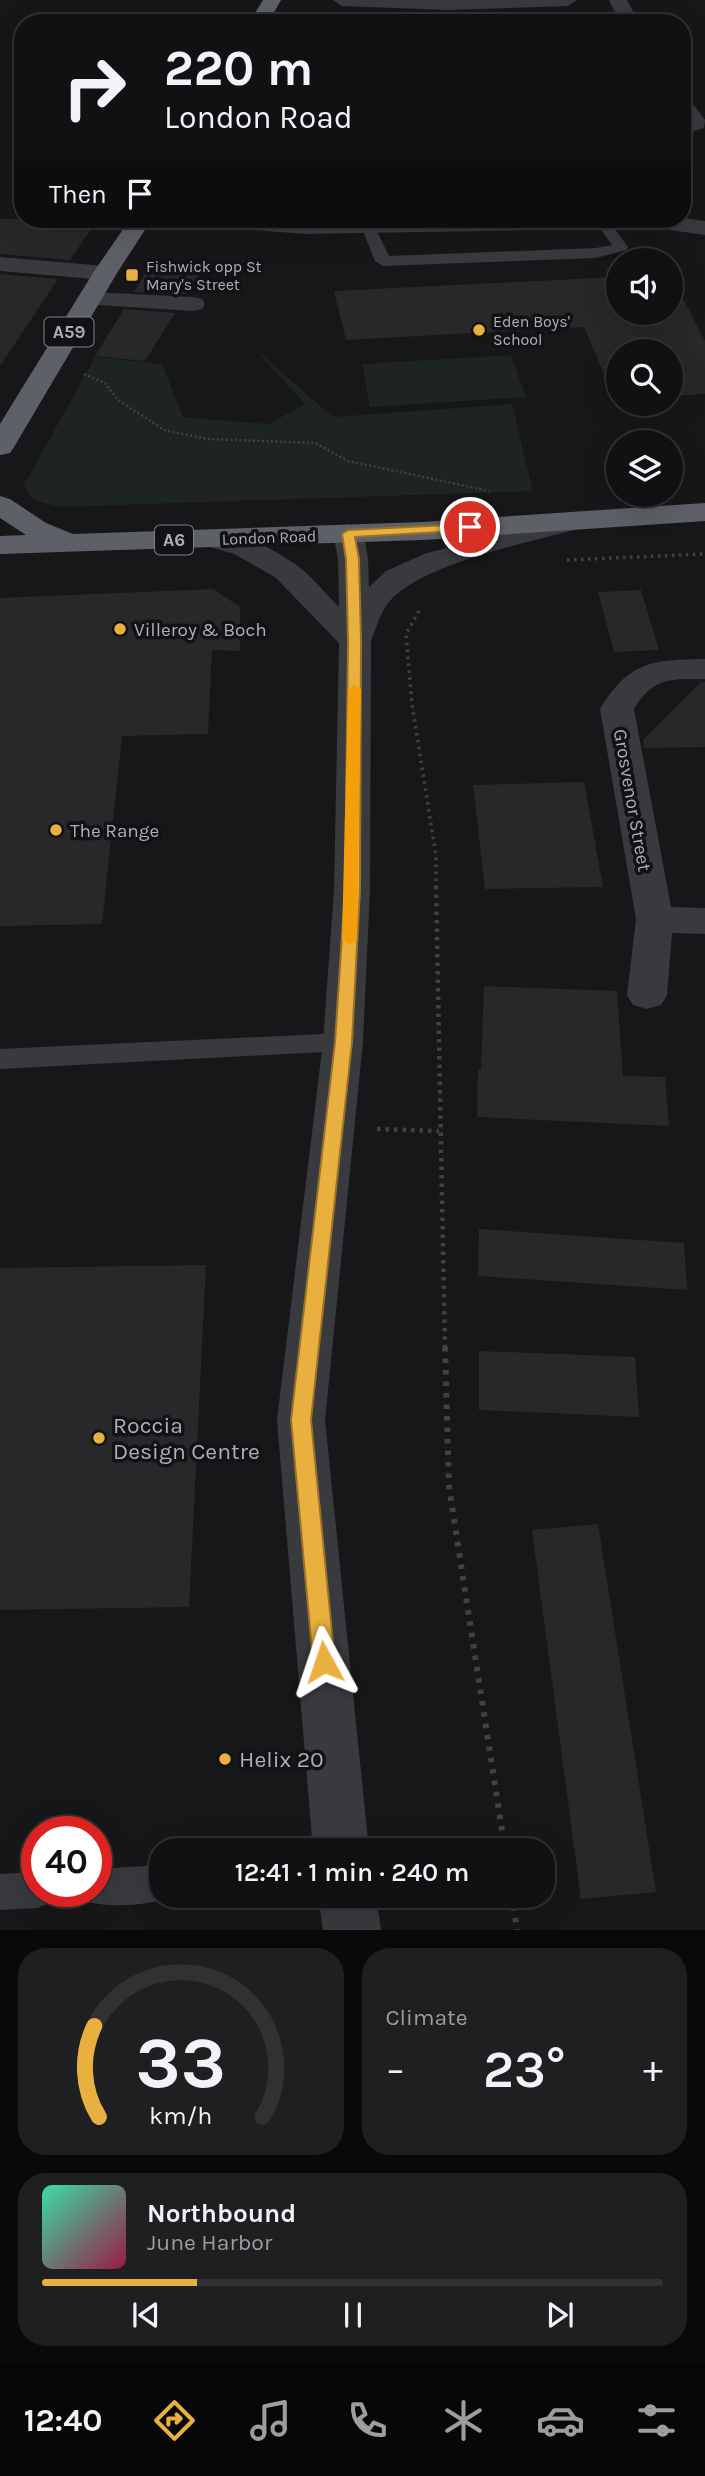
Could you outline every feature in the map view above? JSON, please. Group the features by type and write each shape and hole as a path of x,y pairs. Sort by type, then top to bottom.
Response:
{"highway":[{"name":"A59","path":"0,447 135,228"},
{"path":"0,505 37,529 70,542"},
{"name":"London Road","path":"0,545 348,534 705,513"}],"street":[{"path":"342,0 448,4 568,0"},
{"path":"0,264 105,273"},
{"path":"90,299 193,304"},
{"path":"355,641 373,600 397,577 435,560 579,520"},
{"path":"340,1838 301,1420 344,1042 352,890 355,641 353,559 348,534"},
{"path":"213,539 245,548 286,571 355,641"},
{"name":"Grosvenor Street","path":"647,995 655,919 617,709 629,687 656,671 705,669"},
{"path":"655,919 705,921"},
{"path":"349,1908 352,1930"}],"lane":[{"path":"369,228 383,261 596,254 621,247 607,228"},
{"path":"0,1059 344,1042"},
{"path":"112,1886 149,1884"},
{"path":"0,1892 21,1891"}],"path":[{"path":"77,371 105,383 118,400 164,430 207,439 315,443 348,461 499,494"},
{"path":"556,561 705,554"},
{"path":"422,606 406,634 412,704 436,856 439,1131 449,1487 503,1838"},
{"path":"335,1127 439,1131"},
{"path":"514,1908 517,1930"}],"shaded area":[{"path":"254,348 333,417 512,404 533,491 60,507 33,500 24,485 95,357 162,364 183,417 269,424 305,404"},
{"path":"511,355 526,397 370,407 362,364"}],"building":[{"path":"0,219 14,219 14,228 92,228 70,260 0,254"},
{"path":"151,263 187,265 184,273 199,274 187,294 134,292"},
{"path":"0,274 58,279 0,366"},
{"path":"606,278 606,325 683,325 683,299 705,341 705,394 683,395 683,339 606,339 606,378 584,327 346,340 334,291"},
{"path":"124,309 175,313 145,361 95,356"},
{"name":"The Range","path":"213,589 240,607 240,651 212,650 208,734 122,736 102,924 0,926 0,598"},
{"path":"641,590 659,650 614,652 598,592"},
{"path":"701,682 705,682 705,747 644,748 643,740"},
{"path":"584,782 603,887 485,889 473,785"},
{"path":"484,986 617,991 623,1076 665,1077 669,1126 477,1117"},
{"path":"479,1229 684,1243 687,1290 478,1276"},
{"name":"Roccia Design Centre","path":"206,1265 189,1607 0,1610 0,1268"},
{"path":"479,1351 635,1357 639,1417 479,1410"},
{"path":"598,1524 656,1892 581,1899 532,1530"}],"slow traffic":[{"path":"349,940 354,689"}],"place":[{"name":"Fishwick opp St Mary's Street","path":"132,275"},
{"name":"Eden Boys' School","path":"479,330"},
{"name":"Villeroy & Boch","path":"120,629"},
{"name":"The Range","path":"56,830"},
{"name":"Roccia Design Centre","path":"99,1438"},
{"name":"Helix 20","path":"225,1759"}],"route":[{"path":"324,1662 301,1420 344,1042 352,890 355,641 353,559 348,534 470,527"}]}
